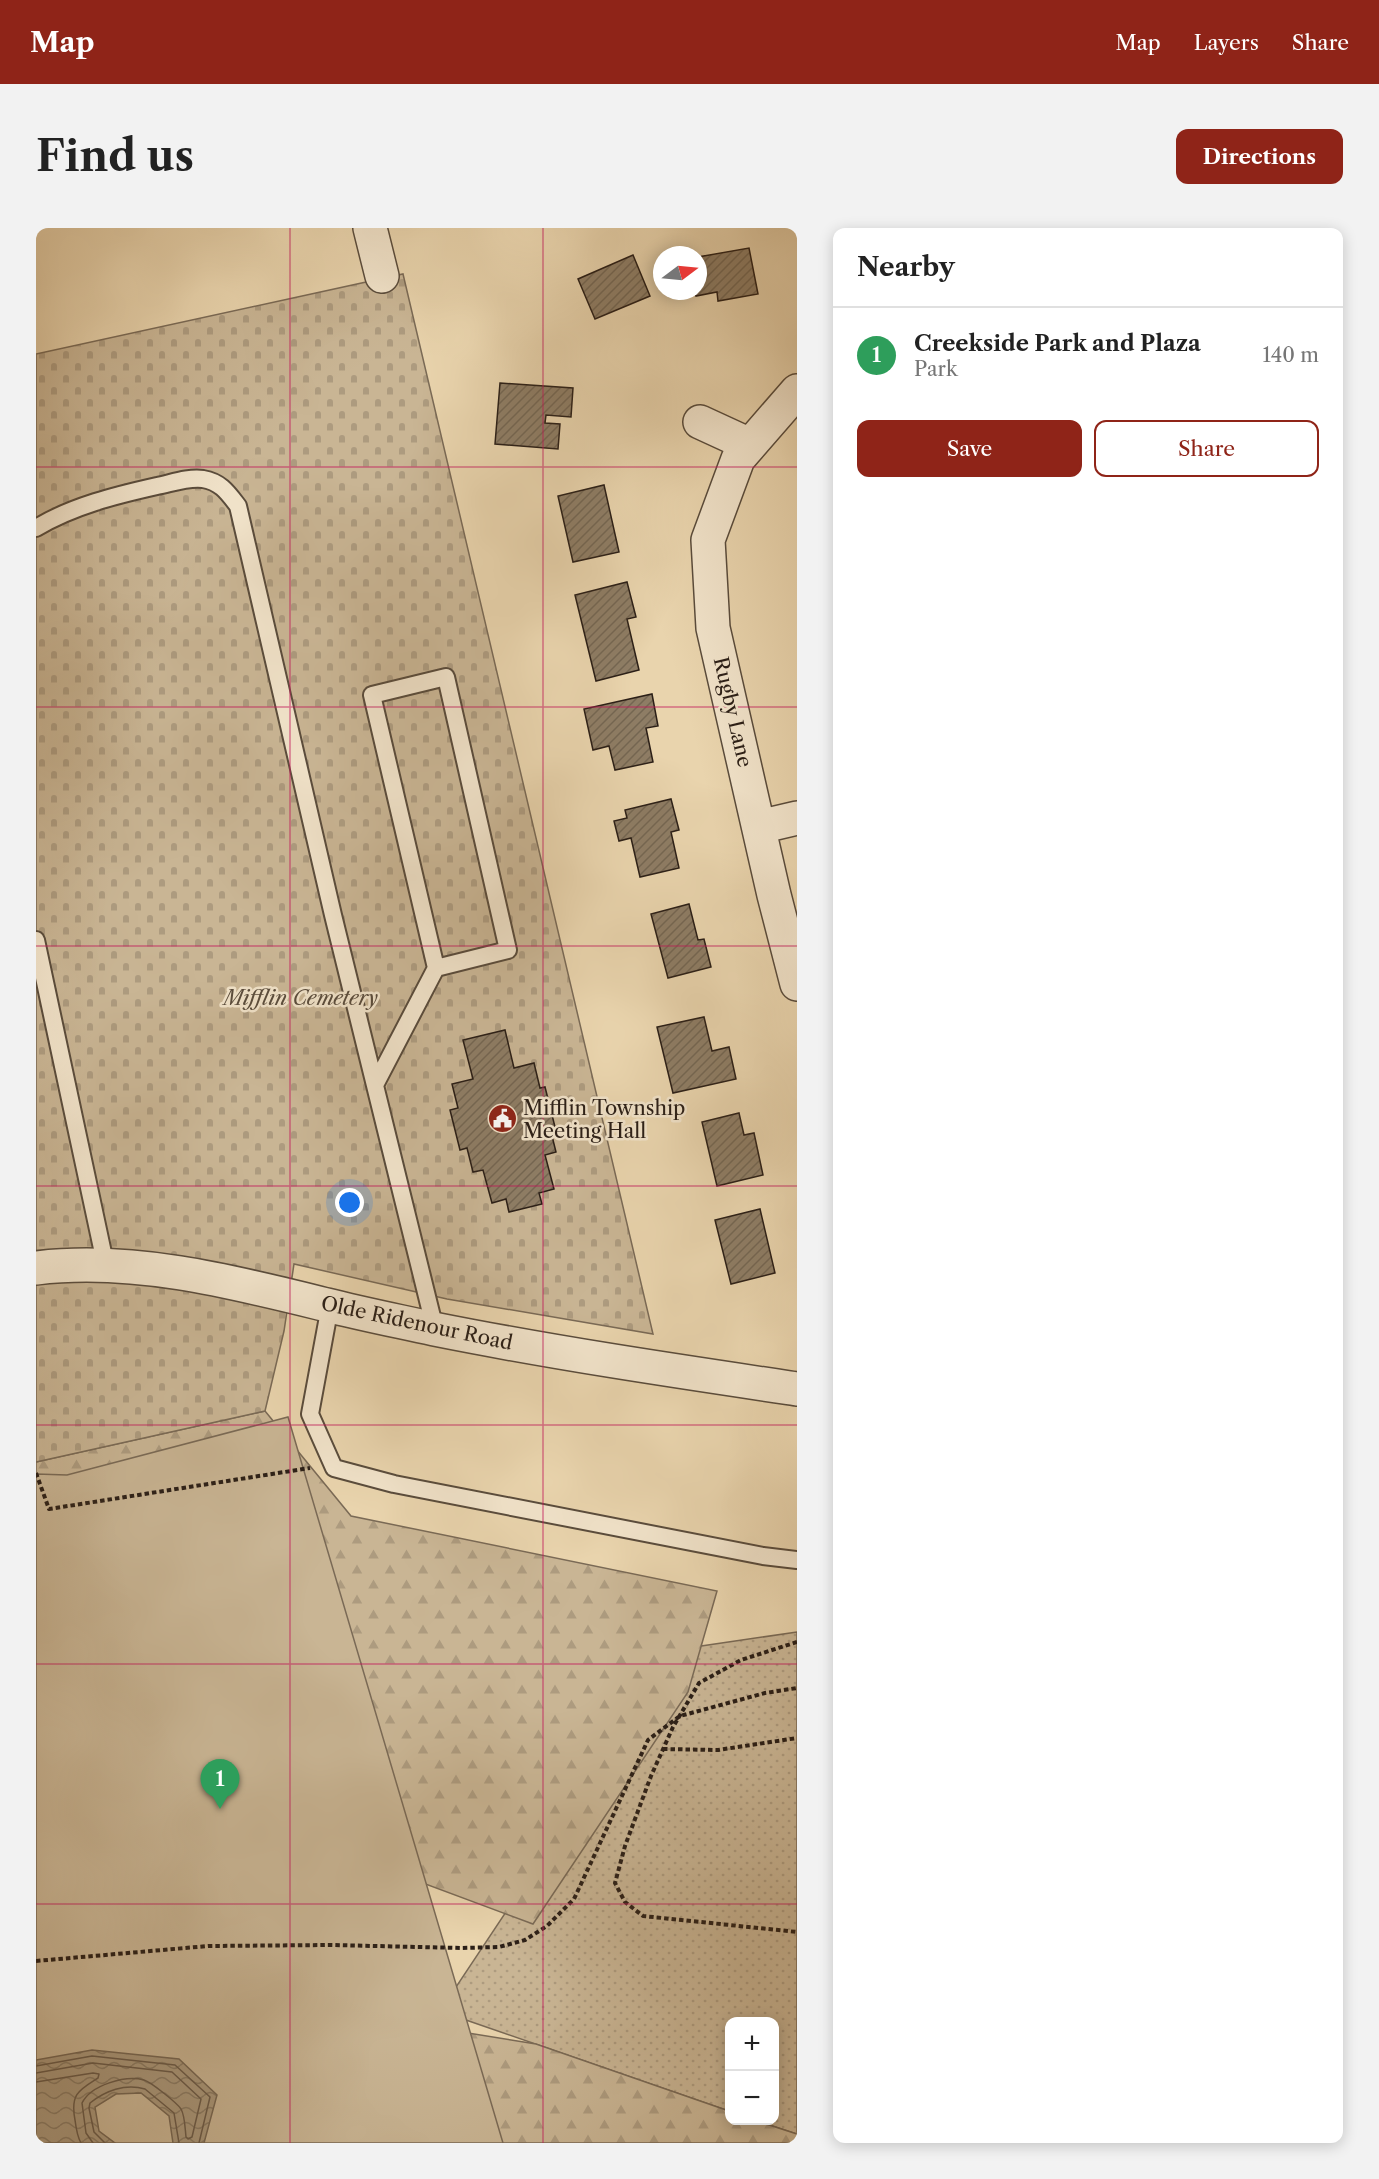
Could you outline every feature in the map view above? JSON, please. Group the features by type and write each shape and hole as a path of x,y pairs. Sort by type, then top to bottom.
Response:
{"street":[{"path":"370,228 382,276"},
{"name":"Rugby Lane","path":"797,391 738,459 708,540 713,628 797,984"},
{"path":"700,422 750,445"},
{"path":"759,827 797,818"},
{"name":"Olde Ridenour Road","path":"36,1268 58,1265 136,1268 206,1278 435,1329 637,1365 797,1389"}],"lane":[{"path":"36,528 48,520 115,496 185,480 204,479 224,487 238,506 333,915 435,1329"},
{"path":"375,1084 436,968 372,695 446,677 508,950 436,968"},
{"path":"36,940 106,1267"},
{"path":"330,1306 310,1414 334,1468 394,1484 763,1556 797,1560"}],"path":[{"path":"36,1473 49,1509 317,1467 330,1461"},
{"path":"797,1642 741,1660 699,1683 663,1749 625,1846 615,1883 624,1902 643,1916 797,1932"},
{"path":"36,1962 208,1946 332,1945 461,1948 499,1947 525,1940 547,1926 574,1899 648,1740 680,1716 765,1693 797,1688"},
{"path":"663,1749 718,1750 797,1738"}],"green space":[{"name":"Mifflin Cemetery","path":"403,274 653,1334 447,1299 294,1264 284,1331 265,1411 36,1462 36,354"},
{"path":"265,1411 351,1516 717,1591 688,1692 533,1924 380,1867 36,1895 36,1462"},
{"path":"288,1417 503,2143 36,2143 36,1474 67,1475"},
{"path":"797,1632 797,2134 769,2125 779,2125 779,2017 725,2017 725,2110 440,2011 681,1649"},
{"path":"400,2022 536,2044 725,2110 725,2125 769,2125 797,2134 797,2143 204,2143"}],"water":[{"path":"92,2050 179,2059 217,2095 204,2143 173,2143 169,2116 141,2093 116,2094 95,2107 99,2131 115,2143 36,2143 36,2060"}],"building":[{"path":"749,248 758,294 718,301 717,292 707,294 707,255"},
{"path":"633,255 650,296 595,319 578,279"},
{"path":"500,383 573,388 571,417 546,415 545,423 560,424 558,449 495,444"},
{"path":"604,485 619,552 573,562 558,496"},
{"path":"627,582 636,617 627,619 639,670 596,681 575,595"},
{"path":"652,694 658,726 646,728 653,762 615,770 609,746 593,750 584,709"},
{"path":"671,799 679,830 671,832 679,868 640,877 631,838 619,841 614,821 627,818 625,810"},
{"path":"689,904 698,940 704,939 711,967 668,978 651,914"},
{"path":"704,1017 712,1051 729,1047 736,1079 673,1093 657,1027"},
{"name":"Mifflin Township Meeting Hall","path":"505,1030 514,1068 534,1063 540,1088 545,1087 555,1127 550,1128 556,1152 545,1155 554,1189 539,1193 542,1204 509,1212 506,1199 492,1203 483,1170 473,1172 467,1148 460,1150 450,1110 458,1108 452,1084 473,1079 463,1040"},
{"path":"739,1113 744,1135 754,1133 763,1175 717,1186 702,1122"},
{"path":"760,1209 775,1273 731,1284 715,1220"}],"place":[{"name":"Mifflin Township Meeting Hall","path":"502,1119"},
{"name":"Creekside Park and Plaza","path":"220,1809"}]}
